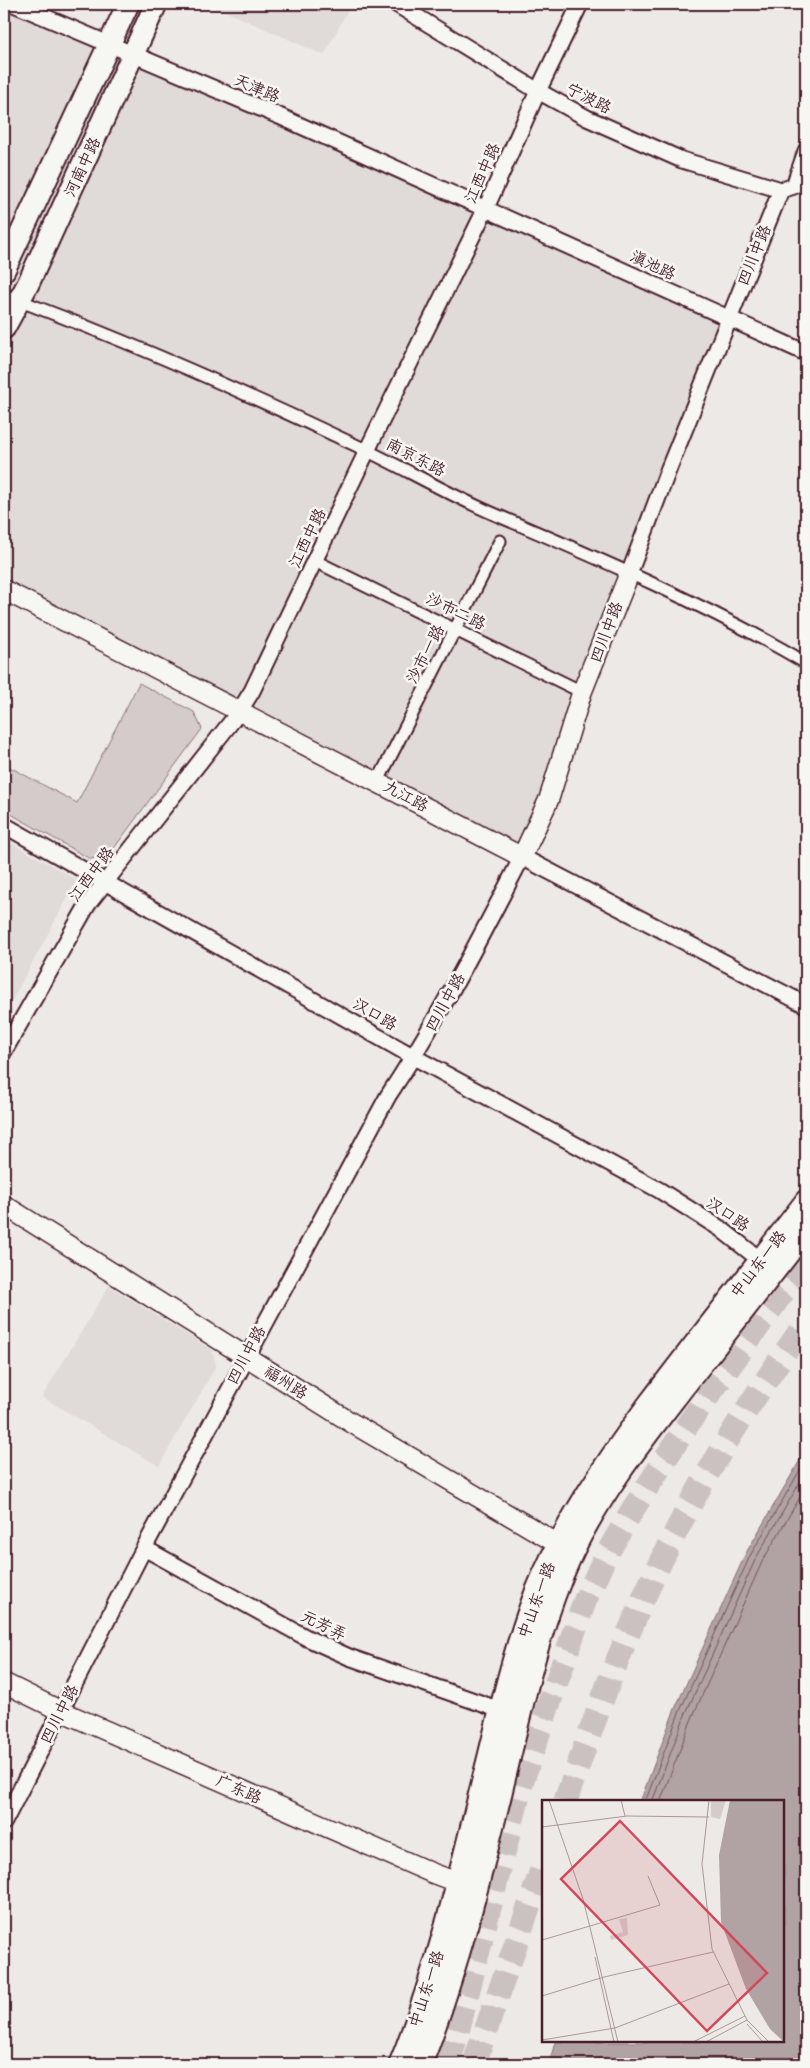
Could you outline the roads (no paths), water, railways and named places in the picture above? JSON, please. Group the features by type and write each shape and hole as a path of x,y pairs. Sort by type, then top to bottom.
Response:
{"main road":[{"name":"河南中路","path":"4,270 128,4"},
{"name":"河南中路","path":"4,328 12,298 156,4"},
{"name":"中山东一路","path":"421,2064 455,1971 468,1886 500,1710 536,1594 565,1549 589,1522 620,1474 768,1265 806,1201"},
{"name":"中山东一路","path":"768,1265 806,1231"},
{"name":"中山东一路","path":"400,2064 436,1962 468,1886 565,1549"}],"street":[{"name":"天津路","path":"14,4 279,116 486,208"},
{"name":"宁波路","path":"396,4 538,91 587,118 682,160 781,190"},
{"name":"江西中路","path":"4,1051 88,904 239,712 252,691 367,450 486,208 538,91 580,4"},
{"name":"四川中路","path":"4,1822 144,1548 245,1357 388,1096 414,1057 485,929 522,857 549,799 582,692 728,319 781,190 794,186 806,151"},
{"name":"滇池路","path":"486,208 806,353"},
{"name":"南京东路","path":"12,298 167,358 367,450 494,514 629,574 768,641 806,663"},
{"name":"沙市一路","path":"378,781 500,541"},
{"name":"沙市二路","path":"315,561 582,692"},
{"name":"九江路","path":"4,590 239,712 378,781 806,1005"},
{"name":"汉口路","path":"4,825 414,1057 659,1190 721,1229 768,1265"},
{"name":"福州路","path":"4,1205 360,1428 565,1549"},
{"name":"元芳弄","path":"144,1548 307,1638 348,1657 500,1710"},
{"name":"广东路","path":"4,1683 60,1711 468,1886"}],"water":[{"path":"806,1450 806,2064 549,2064 555,2043 785,2043 785,1800 641,1800 674,1711 746,1553"}],"tunnel":[{"path":"447,2064 454,2045 523,1778 584,1603 605,1557 633,1509 688,1424 806,1260"},
{"path":"566,1800 625,1642 652,1580 682,1519 732,1433 806,1323"},
{"path":"474,2064 542,1869"}]}
